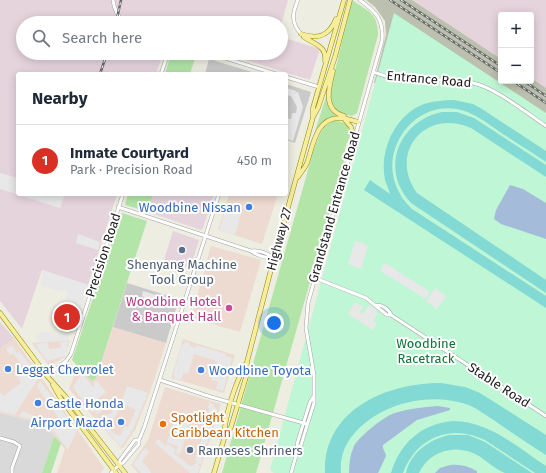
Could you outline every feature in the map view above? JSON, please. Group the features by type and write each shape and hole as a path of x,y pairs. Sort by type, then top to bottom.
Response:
{"main road":[{"path":"301,34 313,38 320,36 329,30 335,23 344,0"},
{"name":"Highway 27","path":"313,117 313,108 344,0"},
{"name":"Highway 27","path":"214,473 224,439 231,426 246,377 247,362 295,180 313,117 318,108 335,57 350,0"},
{"path":"301,34 320,46 324,52 325,58 321,79"},
{"path":"335,57 328,97 329,103 336,113 347,119"},
{"path":"341,118 350,124 354,138"},
{"path":"295,180 306,165 320,128 328,120 341,118 358,122"},
{"path":"0,313 47,376 65,396 125,473"},
{"name":"Highway 27","path":"224,439 225,425 231,403 240,375 247,362"},
{"path":"47,376 61,399 113,472"}],"street":[{"path":"113,0 114,7 119,16"},
{"path":"298,0 293,16 297,29 301,34"},
{"name":"Grandstand Entrance Road","path":"292,473 298,449 301,445 305,423 314,403 314,375 307,338 306,318 308,303 382,41 383,34 378,14 360,0"},
{"path":"162,72 166,60"},
{"path":"231,60 270,72"},
{"name":"Entrance Road","path":"373,72 390,78 403,80 465,82 486,86 546,126"},
{"path":"288,78 319,87"},
{"name":"Precision Road","path":"47,376 66,361 71,354 122,196"},
{"path":"113,472 119,465 123,464 139,444 139,440 160,380 218,196"},
{"path":"118,207 205,235 267,258 274,258"},
{"name":"Stable Road","path":"315,278 366,298 377,305 377,308 391,315 546,416"},
{"path":"160,380 231,403 305,423"},
{"path":"0,438 18,443 20,446 12,468 12,473"},
{"path":"119,465 120,460 135,440 139,440"}],"shaded area":[{"path":"0,0 288,0 284,16 16,16 16,60 161,60 157,72 16,72 16,196 116,196 88,285 42,270 22,329 0,301"},
{"path":"366,0 412,0 498,57 498,84 534,84 534,80 546,88 546,149 396,88 374,83 386,35 385,21 375,7"},
{"path":"412,0 546,0 546,88 534,80 534,12 498,12 498,57"},
{"path":"288,39 320,49 310,80 246,60 288,60"},
{"path":"209,60 212,60 252,72 206,72"},
{"path":"288,85 311,92 295,143 288,141"},
{"path":"288,88 296,91 295,93 298,92 303,107 293,141 288,140 288,118 291,119 292,113 296,113 297,107 291,96 288,95"},
{"path":"454,100 473,104 546,151 546,162 474,115 463,110 441,109 426,113 413,121 403,133 396,146 392,161 393,177 399,192 412,209 546,296 546,308 364,190 370,180 390,194 385,180 384,157 391,135 405,116 424,104"},
{"path":"442,112 457,112 474,118 546,165 546,177 471,128 454,123 439,124 426,129 416,138 409,150 407,163 409,178 417,193 546,280 546,293 411,203 401,190 396,176 395,162 398,148 405,136 415,125 427,117"},
{"path":"0,173 16,177 16,194 0,189"},
{"path":"510,185 523,189 546,203 546,239 501,224 494,219 496,210"},
{"path":"22,196 64,196 60,208"},
{"path":"152,196 213,196 201,230 148,212"},
{"path":"228,196 277,196 262,244 218,230"},
{"path":"227,205 242,210 235,235 219,230"},
{"path":"173,231 199,240 190,269 164,260"},
{"path":"78,234 100,242 98,250 76,243"},
{"path":"355,241 368,246 361,269 348,264"},
{"path":"211,246 261,260 240,332 191,318"},
{"path":"385,263 430,292 425,299 380,271"},
{"path":"42,270 88,285 79,314 67,310 70,301 65,300 67,291 62,290 61,292 40,285 43,277"},
{"path":"127,283 179,299 166,343 113,327"},
{"path":"435,288 446,296 437,309 426,301"},
{"path":"143,291 171,300 170,305 168,304 167,307 143,300"},
{"path":"355,302 363,307 360,312 363,314 369,305 377,310 375,312 378,313 373,321 377,324 373,330 348,314"},
{"path":"0,322 14,338 0,349"},
{"path":"113,327 166,343 150,392 135,430 122,449 69,389 78,366 92,380 96,378"},
{"path":"53,332 54,335 68,333 69,340 38,342 36,339 36,333"},
{"path":"14,338 104,468 101,473 57,473 65,449 53,434 32,421 0,413 0,349"},
{"path":"183,339 235,355 224,393 171,378"},
{"path":"70,340 65,357 49,366 32,343"},
{"path":"68,341 66,356 47,361 35,344 48,343 49,349 61,348 60,342"},
{"path":"185,342 190,343 190,346 195,348 196,345 226,354 225,356 232,358 223,391 216,389 218,382 211,380 217,361 194,354 188,374 183,373 181,380 174,378 175,376 173,375 182,344 184,345"},
{"path":"12,346 17,353 20,352 39,377 15,415 0,411 0,392 3,396 21,383 16,373 23,366 13,353 10,355 6,349"},
{"path":"82,373 93,387 96,380 106,392 95,401 95,406 97,405 102,411 97,414 95,411 92,412 73,387"},
{"path":"40,381 77,430 68,450 54,431 36,421 19,416 23,411 55,426 59,418 37,387"},
{"path":"441,383 465,387 480,393 546,435 546,455 476,408 456,401 429,399 401,404 376,415 354,433 346,445 343,451 341,473 325,473 327,451 335,432 346,417 362,404 399,388 420,384"},
{"path":"127,386 148,393 133,429 121,447 99,421 110,413 112,414 112,411 120,405 121,406 109,428 116,435 117,434 120,436 124,427 128,427 136,410 121,403"},
{"path":"165,387 221,404 199,473 138,473 131,465 148,440"},
{"path":"209,403 214,405 217,410 216,415 213,417 215,418 213,425 210,427 213,427 210,435 208,434 207,436 209,437 207,444 204,446 206,447 204,454 201,456 203,456 201,464 199,463 198,465 200,466 198,473 190,473 155,443 158,439 166,446 168,444 176,450 174,453 190,466 195,465 197,461 195,460 205,427 207,428 209,419 207,418 209,410 211,410 208,408"},
{"path":"438,406 450,408 450,410 417,420 383,445 386,456 378,473 349,473 350,460 354,446 377,424 388,416 397,412 415,408"},
{"path":"0,413 32,421 53,434 54,436 42,473 0,473"},
{"path":"175,418 190,422 180,454 176,453 178,446 167,443 169,435 180,438 181,436 170,433"},
{"path":"453,421 479,425 502,436 546,466 546,473 535,473 485,440 472,435 459,433 436,437 425,443 416,451 403,473 391,473 400,453 413,437 431,426"},
{"path":"449,435 468,435 485,442 532,473 505,473 471,452 453,450 437,454 424,465 419,473 406,473 412,459 422,448 435,440"},
{"path":"145,448 149,452 142,461 151,473 141,473 133,464"},
{"path":"450,465 467,467 477,471 477,473 435,473 440,468"}],"green space":[{"path":"352,0 374,17 378,28 378,35 357,113 352,116 341,113 334,108 331,100 331,88"},
{"name":"Woodbine Racetrack","path":"394,13 498,81 498,84 502,84 546,113 546,473 274,473 270,470"},
{"path":"169,60 194,60 191,72 166,72"},
{"path":"327,94 329,106 332,112 337,116 324,121 315,131"},
{"path":"334,121 346,124 350,132 350,136 345,148 345,158 256,473 222,473 314,149 323,129"},
{"path":"127,196 152,196 148,212 125,205"},
{"path":"122,213 147,221 96,378 92,381 72,360"},
{"path":"60,310 76,314 71,328 66,327 68,322 57,319"},
{"path":"54,436 61,443 51,473 42,473"}],"railway":[{"path":"118,16 121,0"},
{"path":"390,0 498,71"},
{"path":"401,0 498,64"},
{"path":"101,72 105,60"},
{"path":"518,84 546,103"},
{"path":"528,84 546,96"}],"place":[{"name":"Woodbine Nissan","path":"249,207"},
{"name":"Shenyang Machine Tool Group","path":"182,250"},
{"name":"Woodbine Hotel & Banquet Hall","path":"229,308"},
{"name":"Inmate Courtyard","path":"67,317"},
{"name":"Leggat Chevrolet","path":"8,369"},
{"name":"Woodbine Toyota","path":"201,370"},
{"name":"Castle Honda","path":"38,403"},
{"name":"Airport Mazda","path":"121,422"},
{"name":"Spotlight Caribbean Kitchen","path":"163,424"},
{"name":"Rameses Shriners","path":"190,450"}]}
